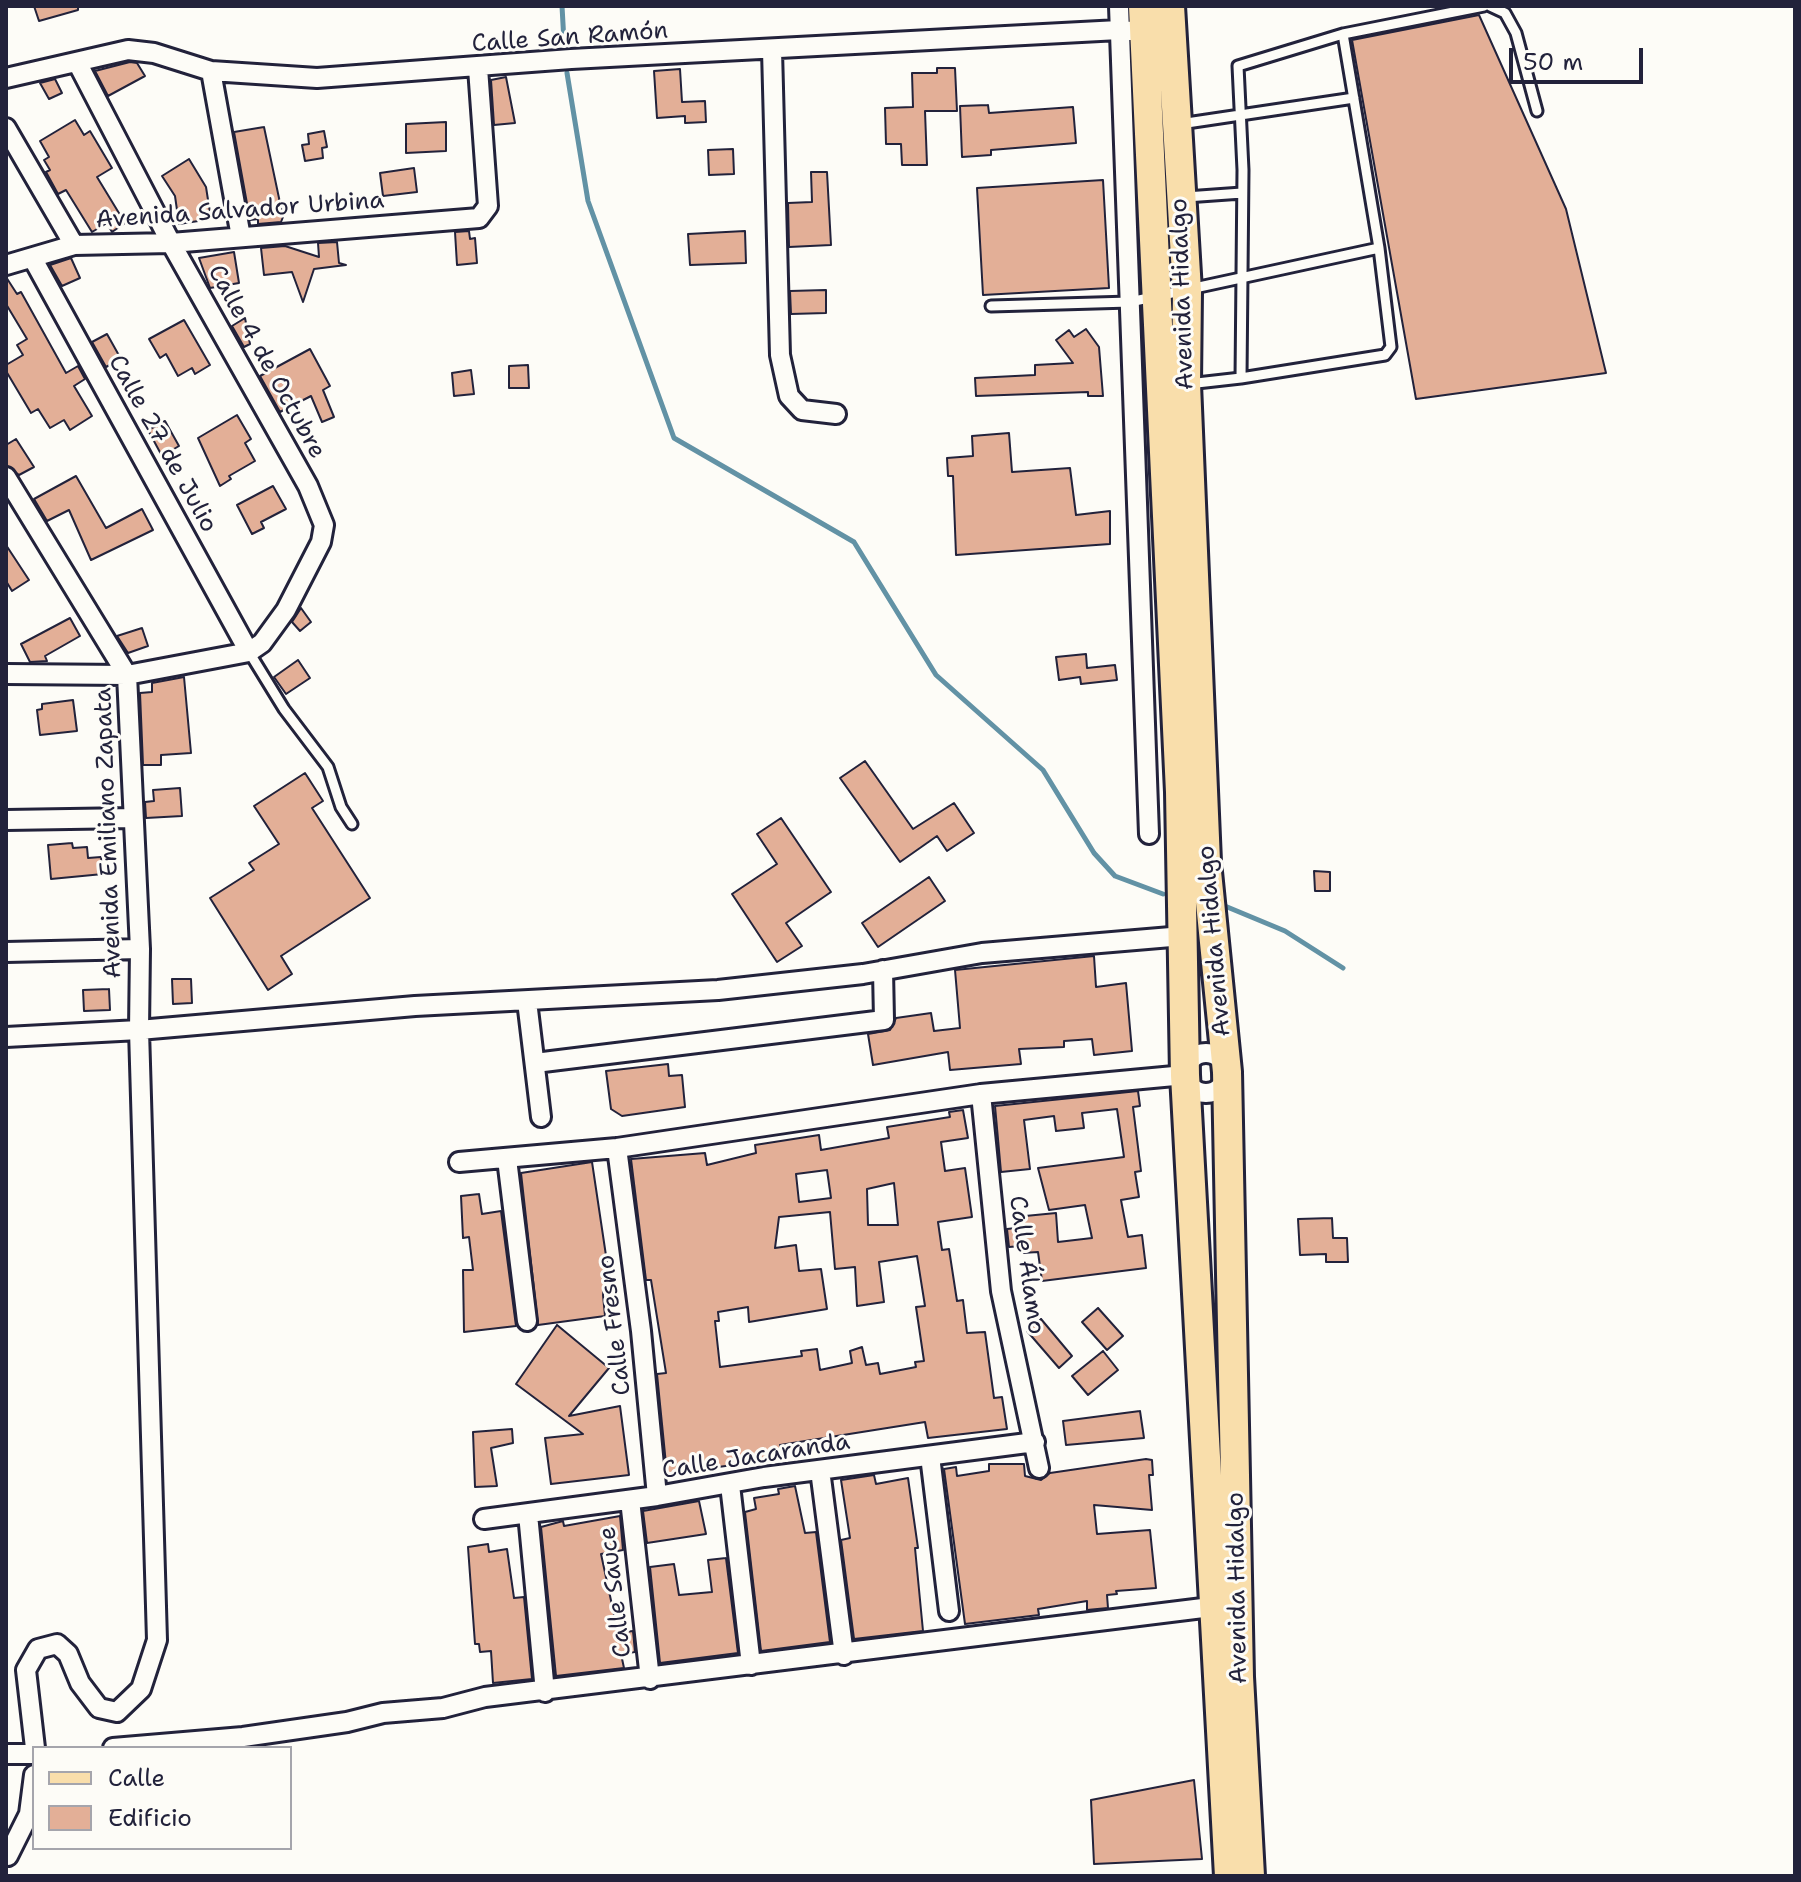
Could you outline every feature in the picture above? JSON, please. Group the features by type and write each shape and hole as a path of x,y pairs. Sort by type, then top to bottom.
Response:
{"main road":[{"name":"Avenida Hidalgo","path":"1170,6 1187,291 1186,384 1206,862 1227,1072 1239,1677 1250,1876"},
{"name":"Avenida Hidalgo","path":"1135,23 1144,300 1180,792 1185,1075 1208,1456 1211,1607 1229,1876"}],"street":[{"path":"1119,6 1135,23"},
{"name":"Calle San Ramón","path":"6,78 128,50 154,53 211,71 317,78 571,59 772,50 1135,23"},
{"path":"772,50 780,355 789,396 802,410 836,414"},
{"name":"Calle 4 de Octubre","path":"77,62 171,243 319,506 324,525 321,542 286,610 262,643 249,652"},
{"name":"Avenida Salvador Urbina","path":"6,265 74,245 171,243 479,218 488,206 478,68"},
{"path":"211,71 241,237"},
{"path":"6,128 74,245"},
{"name":"Calle 27 de Julio","path":"33,259 249,652"},
{"path":"1144,300 1136,552 1149,834"},
{"name":"Avenida Emiliano Zapata","path":"6,477 127,675 140,949 139,1030 157,1640 141,1689 117,1712 99,1708 80,1683 68,1654 57,1644 38,1649 26,1670 34,1746"},
{"path":"6,674 127,675 249,652"},
{"path":"6,820 133,818"},
{"path":"6,1037 139,1030 415,1006 718,990 883,970 982,953 1183,936"},
{"path":"6,952 140,949"},
{"path":"535,1063 884,1020 883,970"},
{"path":"527,1001 541,1117"},
{"path":"1206,1051 1219,1056 1227,1072 1221,1088 1208,1095 1193,1088 1185,1075 1191,1059 1206,1051"},
{"path":"459,1162 720,1136 981,1094 1185,1075"},
{"name":"Calle Álamo","path":"981,1094 1001,1291 1039,1468"},
{"name":"Calle Fresno","path":"617,1148 641,1331 657,1496"},
{"path":"507,1159 527,1321"},
{"name":"Calle Jacaranda","path":"484,1519 1035,1442"},
{"path":"930,1456 949,1611"},
{"path":"820,1470 844,1655"},
{"path":"730,1485 751,1665"},
{"name":"Calle Sauce","path":"630,1500 650,1679"},
{"path":"528,1514 545,1692"},
{"path":"131,1746 347,1722 383,1713 443,1708 485,1697 844,1655 1211,1607"},
{"path":"6,1754 32,1751"},
{"path":"8,1856 29,1814 32,1791"}],"lane":[{"path":"1241,378 1242,193 1238,66 1343,34 1484,6"},
{"path":"1490,6 1505,13 1516,33 1537,111"},
{"path":"1186,384 1385,355 1391,347 1379,248 1343,34"},
{"path":"1175,124 1354,98"},
{"path":"1180,198 1242,193"},
{"path":"991,306 1144,300 1379,248"},
{"path":"249,652 284,709 328,767 341,807 352,824"}],"building":[{"path":"34,6 78,6 78,10 39,21"},
{"path":"1479,15 1566,209 1606,373 1416,399 1352,40"},
{"path":"137,63 145,76 108,96 95,71"},
{"path":"937,68 955,68 957,111 925,111 927,165 902,165 901,144 886,144 885,108 913,107 912,73 937,73"},
{"path":"680,69 682,102 705,101 706,122 685,123 685,116 657,118 654,71"},
{"path":"506,77 515,123 494,125 491,80"},
{"path":"55,79 62,93 49,99 40,83"},
{"path":"988,105 989,113 1073,107 1076,143 991,150 991,155 962,157 960,106"},
{"path":"75,120 84,135 90,131 112,168 97,177 125,223 112,232 107,223 92,232 66,190 58,194 46,172 50,170 44,160 49,157 40,141"},
{"path":"446,122 446,151 406,153 406,124"},
{"path":"264,127 283,217 281,222 258,224 258,219 250,220 234,132"},
{"path":"324,131 327,147 322,148 323,158 305,161 302,145 309,144 308,134"},
{"path":"733,149 734,174 709,175 708,150"},
{"path":"189,159 206,187 211,219 179,224 175,196 162,176"},
{"path":"414,168 417,192 383,196 380,173"},
{"path":"811,172 827,172 831,245 789,247 788,203 812,202"},
{"path":"1103,180 1109,288 983,295 977,188"},
{"path":"469,231 470,239 475,238 477,263 457,265 455,232"},
{"path":"745,231 746,263 690,265 688,234"},
{"path":"337,242 339,263 346,265 314,269 303,302 292,272 264,275 261,248 285,246 319,257 318,243"},
{"path":"234,252 239,283 210,288 199,258"},
{"path":"71,258 80,278 62,286 50,265"},
{"path":"6,277 17,294 21,292 66,373 78,366 85,379 74,386 92,416 70,430 64,420 50,428 38,409 31,413 6,371 6,365 23,355 17,345 27,339 6,304"},
{"path":"826,290 826,313 791,314 790,291"},
{"path":"245,318 250,344 244,347 232,326"},
{"path":"184,320 210,365 195,374 192,368 178,376 166,354 160,358 149,339"},
{"path":"1086,329 1099,347 1103,396 1088,396 1088,392 976,396 975,378 1035,375 1035,365 1073,363 1056,340 1069,330 1074,337"},
{"path":"107,334 121,359 106,367 92,342"},
{"path":"310,349 330,386 323,390 334,417 322,422 311,396 280,412 260,376"},
{"path":"528,365 529,388 509,388 509,366"},
{"path":"471,370 474,394 454,396 452,373"},
{"path":"237,415 251,439 245,443 255,461 229,476 231,479 220,486 198,438"},
{"path":"165,421 179,446 162,456 148,430"},
{"path":"1009,433 1012,472 1070,468 1076,515 1110,511 1110,544 956,555 953,476 948,476 947,458 973,456 972,436"},
{"path":"16,439 34,467 19,475 6,465 6,445"},
{"path":"76,476 106,528 142,509 153,530 91,560 69,510 47,521 34,499"},
{"path":"273,486 286,509 261,522 264,528 252,534 237,505"},
{"path":"6,545 29,580 12,591 6,581"},
{"path":"301,608 311,622 300,631 292,622"},
{"path":"70,618 80,636 45,656 47,661 30,662 21,644"},
{"path":"142,628 148,646 128,653 117,636"},
{"path":"1086,654 1087,668 1115,665 1117,680 1081,684 1080,677 1059,680 1056,657"},
{"path":"298,660 310,678 286,694 274,677"},
{"path":"184,677 191,753 161,755 161,765 143,765 140,693 152,692 152,683"},
{"path":"73,700 77,731 40,735 37,710 42,709 42,704"},
{"path":"865,761 913,829 954,803 974,833 947,851 937,836 900,862 840,778"},
{"path":"305,773 323,801 312,808 370,898 281,956 292,974 268,990 210,898 254,870 249,863 279,844 254,806"},
{"path":"180,788 182,816 146,818 145,802 154,801 153,790"},
{"path":"781,818 831,892 786,923 802,946 777,962 732,894 777,864 757,834"},
{"path":"72,843 73,848 87,847 88,858 101,857 103,874 51,879 48,845"},
{"path":"1314,871 1330,872 1330,891 1315,891"},
{"path":"929,877 945,901 878,947 862,923"},
{"path":"1094,956 1096,987 1126,983 1132,1051 1094,1055 1092,1039 1064,1041 1064,1047 1019,1049 1021,1064 950,1070 948,1052 873,1065 868,1034 890,1030 896,1018 931,1013 934,1031 960,1028 955,970"},
{"path":"172,979 191,979 192,1003 173,1004"},
{"path":"109,989 110,1010 84,1011 83,990"},
{"path":"668,1064 669,1076 682,1075 685,1107 622,1116 611,1109 606,1071"},
{"path":"1138,1091 1140,1106 1133,1107 1141,1171 1135,1172 1139,1197 1121,1200 1128,1237 1142,1235 1146,1268 1042,1281 1038,1252 1022,1253 1021,1246 1009,1247 1007,1229 1016,1228 1015,1217 1056,1213 1058,1242 1092,1238 1085,1205 1049,1210 1038,1168 1124,1157 1117,1109 1082,1113 1084,1128 1056,1131 1054,1116 1024,1120 1030,1169 1001,1172 995,1106"},
{"path":"963,1110 968,1138 941,1142 945,1171 965,1168 972,1217 938,1222 942,1250 949,1249 957,1301 963,1300 967,1333 985,1332 994,1398 1002,1397 1007,1429 928,1438 925,1422 780,1445 784,1458 667,1474 657,1374 666,1373 651,1280 646,1280 631,1159 705,1153 707,1165 756,1153 755,1145 819,1135 821,1150 889,1138 887,1127 950,1117 949,1112","holes":["827,1170 831,1198 799,1202 796,1174","894,1183 898,1225 868,1225 867,1189","830,1212 835,1269 855,1267 857,1306 884,1302 879,1262 917,1256 925,1306 916,1307 924,1361 915,1362 916,1367 880,1374 878,1363 866,1365 862,1347 850,1351 852,1363 820,1370 817,1349 801,1351 802,1356 720,1367 715,1321 719,1321 718,1312 748,1307 749,1322 827,1309 821,1269 799,1271 796,1245 775,1248 779,1217"]},
{"path":"592,1162 608,1269 608,1286 604,1286 603,1295 605,1316 538,1325 521,1173"},
{"path":"479,1194 482,1214 501,1211 516,1326 464,1332 463,1270 473,1270 469,1237 463,1238 461,1196"},
{"path":"1332,1218 1333,1238 1347,1238 1348,1262 1326,1262 1326,1254 1300,1255 1298,1219"},
{"path":"1098,1308 1123,1336 1107,1350 1082,1322"},
{"path":"1041,1319 1072,1356 1059,1368 1027,1331"},
{"path":"557,1325 609,1368 569,1416 620,1406 629,1475 551,1484 545,1438 583,1434 516,1384"},
{"path":"1103,1351 1118,1370 1088,1395 1072,1376"},
{"path":"1140,1411 1144,1438 1066,1445 1063,1421"},
{"path":"512,1429 513,1443 491,1448 497,1486 475,1487 473,1432"},
{"path":"1152,1460 1153,1475 1149,1475 1152,1510 1094,1505 1097,1534 1150,1530 1156,1588 1116,1591 1117,1594 1107,1595 1108,1608 1087,1610 1087,1601 1038,1609 1039,1615 965,1624 944,1469 956,1467 957,1476 989,1471 989,1464 1024,1464 1025,1476 1041,1480 1050,1473"},
{"path":"874,1475 876,1484 908,1478 918,1548 915,1548 923,1631 854,1639 841,1540 850,1538 841,1480"},
{"path":"795,1486 805,1533 816,1532 830,1642 761,1651 745,1512 756,1509 754,1498 779,1494 778,1489"},
{"path":"699,1501 706,1534 647,1543 643,1511"},
{"path":"620,1516 623,1550 601,1554 618,1633 633,1631 635,1652 621,1654 624,1668 556,1676 541,1527 563,1521 564,1526"},
{"path":"488,1544 489,1552 507,1549 514,1598 524,1597 532,1679 493,1683 491,1651 480,1652 479,1644 475,1644 468,1547"},
{"path":"726,1558 738,1653 660,1663 650,1567 674,1564 679,1595 712,1592 708,1560"},
{"path":"1194,1780 1202,1859 1094,1864 1091,1800"}],"waterway":[{"path":"562,6 564,42"},
{"path":"567,73 588,201 674,438 854,542 936,675 1043,770 1094,853 1115,876 1163,894"},
{"path":"1220,904 1285,931 1343,968"}]}
